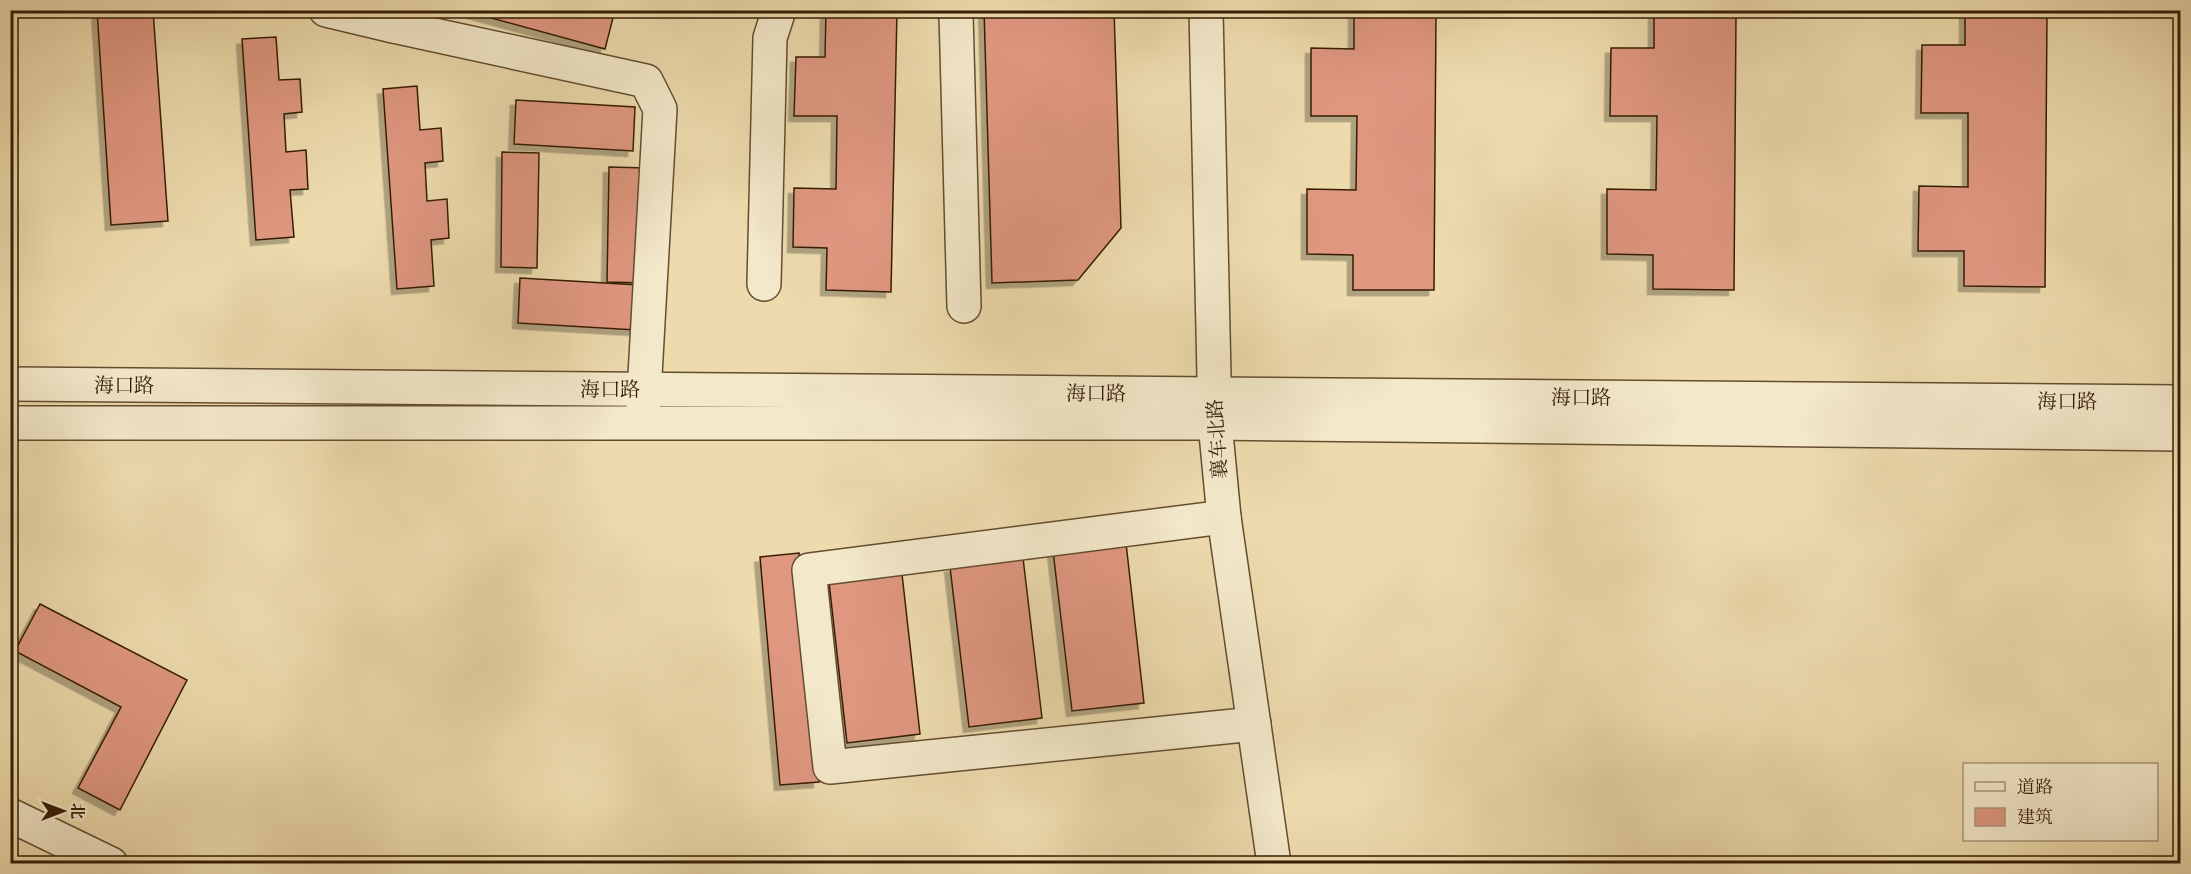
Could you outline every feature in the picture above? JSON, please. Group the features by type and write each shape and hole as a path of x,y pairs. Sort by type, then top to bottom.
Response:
{"street":[{"path":"326,10 393,18 646,81 660,110 642,423"},
{"path":"764,284 770,38 779,10"},
{"path":"953,10 956,14 964,306"},
{"name":"襄车北路","path":"1206,10 1214,408 1224,517 1274,864"},
{"name":"海口路","path":"10,384 644,389 1214,408 2181,434"},
{"name":"海口路","path":"10,423 642,423 1214,408 2181,402"},
{"path":"1224,517 809,570 830,767 1254,724"},
{"path":"10,815 111,864"}],"building":[{"path":"97,10 153,10 168,221 111,225"},
{"path":"462,10 615,10 605,49"},
{"path":"826,10 897,11 891,292 826,290 827,248 793,247 794,188 836,189 837,116 794,116 796,57 825,57"},
{"path":"984,10 1114,10 1121,228 1078,280 992,283"},
{"path":"1965,10 2047,11 2045,287 1964,286 1964,251 1918,251 1919,186 1968,187 1968,113 1921,113 1922,45 1965,45"},
{"path":"1354,13 1436,13 1434,290 1353,290 1353,255 1307,254 1307,189 1356,190 1357,116 1311,116 1311,48 1354,49"},
{"path":"1654,13 1736,13 1734,290 1653,289 1653,255 1607,254 1607,189 1656,190 1657,116 1610,116 1611,48 1654,48"},
{"path":"276,37 279,80 300,79 302,112 284,114 286,152 306,150 308,189 290,190 294,237 256,240 242,39"},
{"path":"417,86 420,130 441,128 443,161 425,163 427,201 447,199 449,238 431,240 434,286 397,289 383,89"},
{"path":"10,93 16,93 18,132 10,132"},
{"path":"516,100 635,107 633,151 514,144"},
{"path":"502,152 539,153 537,268 501,267"},
{"path":"609,167 646,168 644,283 607,282"},
{"path":"520,278 639,285 636,330 518,323"},
{"path":"1126,543 1144,703 1072,711 1053,551"},
{"path":"799,553 819,782 780,785 760,557"},
{"path":"1023,558 1042,718 969,727 950,567"},
{"path":"902,574 920,734 847,743 829,582"},
{"path":"40,604 187,680 120,810 78,788 121,707 15,651"}]}
